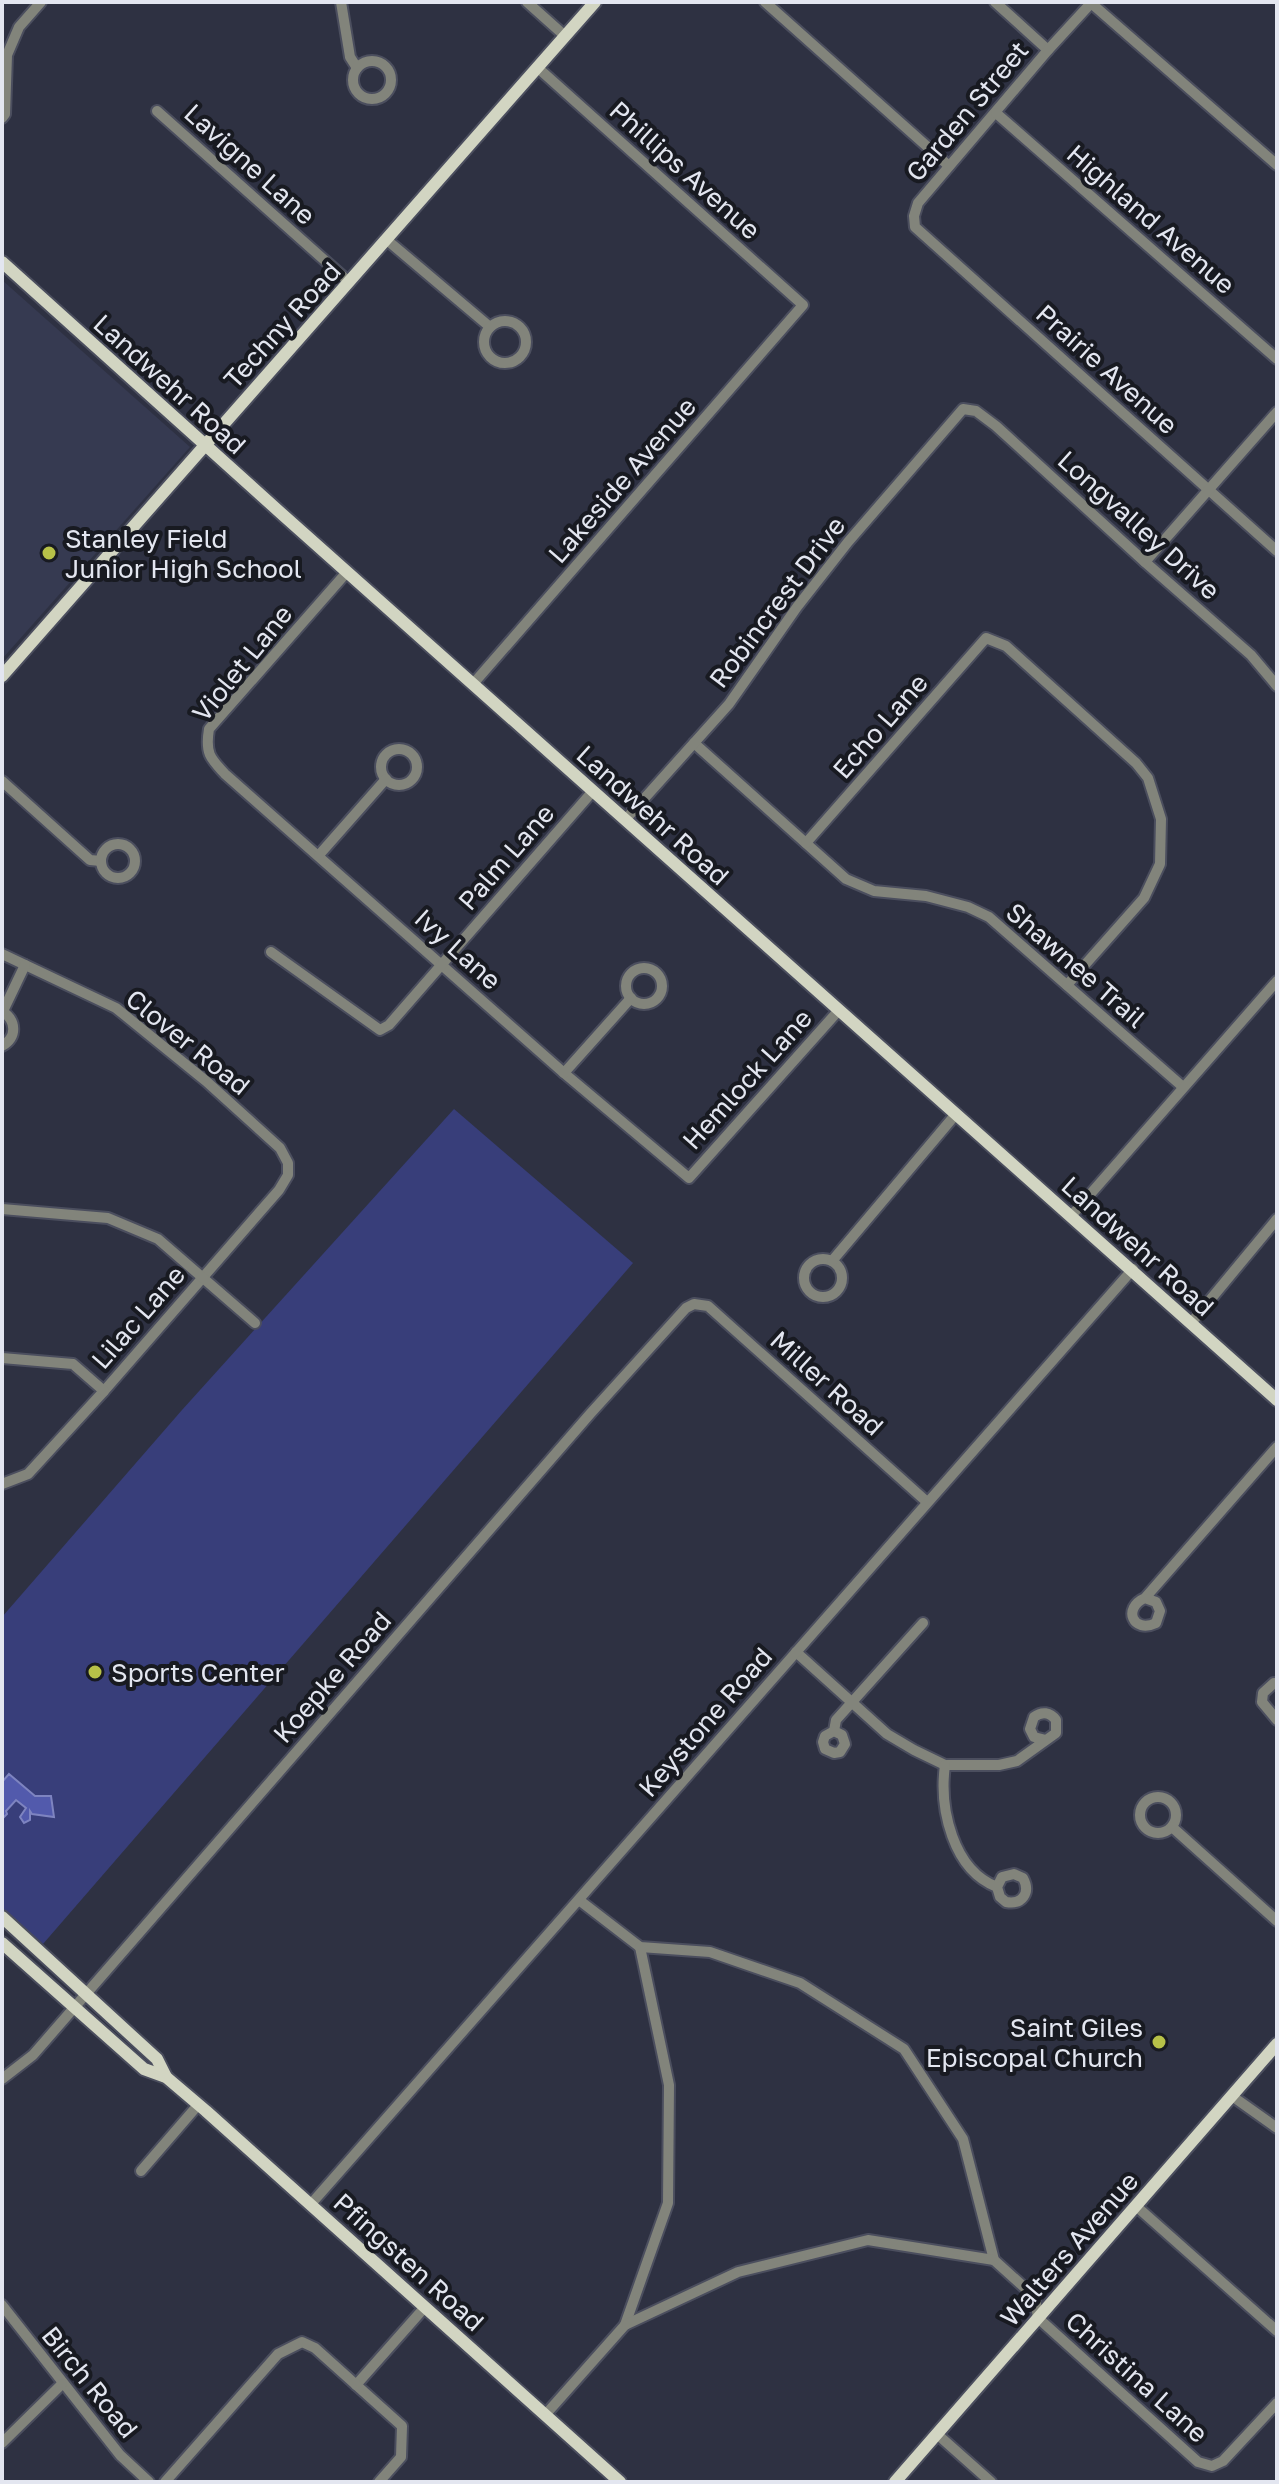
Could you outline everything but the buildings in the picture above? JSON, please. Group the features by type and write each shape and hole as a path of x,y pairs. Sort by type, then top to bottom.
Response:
{"main road":[{"name":"Techny Road","path":"2,676 595,2"},
{"name":"Landwehr Road","path":"2,262 1277,1400"},
{"name":"Pfingsten Road","path":"2,1917 157,2059 166,2077"},
{"path":"4,1945 19,1933"},
{"name":"Pfingsten Road","path":"4,1945 144,2069 166,2077 620,2482"},
{"name":"Walters Avenue","path":"895,2482 1277,2044"}],"street":[{"path":"2,118 5,114 7,55 19,27 41,2"},
{"path":"341,2 350,57 357,68"},
{"path":"527,2 565,36"},
{"path":"765,2 949,166"},
{"path":"995,2 1048,50"},
{"path":"1092,3 1277,165"},
{"name":"Garden Street","path":"914,216 918,203 1092,3"},
{"name":"Phillips Avenue","path":"538,68 803,305"},
{"name":"Lavigne Lane","path":"157,111 349,282"},
{"name":"Highland Avenue","path":"996,113 1277,359"},
{"name":"Prairie Avenue","path":"914,216 915,227 1277,551"},
{"path":"387,240 490,327"},
{"name":"Lakeside Avenue","path":"473,684 803,305"},
{"path":"504,321 519,326 526,340 521,355 508,363 493,359 484,347 490,327 504,321"},
{"name":"Longvalley Drive","path":"963,409 976,411 996,426 1251,655 1277,686"},
{"name":"Robincrest Drive","path":"625,820 729,704 797,607 848,542 963,409"},
{"path":"1145,562 1277,412"},
{"name":"Violet Lane","path":"206,746 209,729 347,572"},
{"name":"Echo Lane","path":"806,843 986,638 1006,646 1136,763 1148,778 1161,819 1160,864 1144,898 1067,985"},
{"name":"Shawnee Trail","path":"694,743 846,879 874,891 926,896 968,907 989,917 1183,1087"},
{"name":"Ivy Lane","path":"206,746 211,759 225,774 564,1073 689,1178"},
{"path":"319,855 386,779"},
{"path":"2,781 90,860 101,861"},
{"name":"Palm Lane","path":"271,952 380,1030 389,1025 593,791"},
{"name":"Clover Road","path":"2,954 116,1008 206,1081 280,1148 288,1163"},
{"path":"2,1046 10,1039 14,1029 11,1018 2,1011 25,965"},
{"path":"1072,1215 1277,981"},
{"path":"564,1073 631,998"},
{"name":"Hemlock Lane","path":"689,1178 839,1010"},
{"path":"832,1261 956,1114"},
{"name":"Lilac Lane","path":"2,1484 28,1474 104,1391 279,1190 288,1175 288,1163"},
{"path":"2,1209 108,1218 158,1239 255,1323"},
{"path":"1191,1323 1277,1219"},
{"name":"Keystone Road","path":"311,2204 1133,1269"},
{"name":"Miller Road","path":"694,1304 708,1306 927,1502"},
{"name":"Koepke Road","path":"2,2079 33,2055 580,1425 681,1312 694,1304"},
{"path":"2,1358 73,1364 104,1391"},
{"path":"1145,1598 1276,1450"},
{"path":"834,1731 836,1720 923,1623"},
{"path":"796,1652 887,1734 945,1765 999,1765 1017,1761 1046,1740"},
{"path":"1277,1683 1263,1693 1262,1702 1277,1720"},
{"path":"945,1765 946,1813 955,1842 969,1868 984,1882 997,1887"},
{"path":"1172,1827 1277,1921"},
{"path":"579,1900 640,1947 710,1952 800,1983 904,2049 963,2139 994,2260 868,2240 738,2272 625,2325"},
{"path":"546,2414 625,2325 668,2203 669,2085 640,1947"},
{"path":"1232,2096 1277,2128"},
{"path":"141,2171 198,2105"},
{"path":"1136,2206 1277,2331"},
{"name":"Christina Lane","path":"994,2260 1035,2297 1038,2318 1198,2462 1212,2466 1223,2461 1277,2403"},
{"name":"Birch Road","path":"2,2305 120,2455 149,2482"},
{"path":"356,2385 425,2307"},
{"path":"165,2482 278,2354 302,2342 315,2348 402,2426 401,2457 379,2482"},
{"path":"2,2443 62,2384"},
{"path":"937,2434 991,2482"}],"shaded area":[{"name":"Stanley Field Junior High School","path":"2,280 190,447 2,659"},
{"path":"454,1109 633,1263 43,1944 2,1909 2,1617 182,1410"},
{"path":"9,1774 35,1796 51,1796 54,1817 32,1814 30,1811 30,1820 24,1823 20,1817 26,1808 16,1800 4,1817 2,1782"}],"place":[{"name":"Stanley Field Junior High School","path":"49,553"},
{"name":"Sports Center","path":"95,1672"},
{"name":"Saint Giles Episcopal Church","path":"1159,2042"}]}
